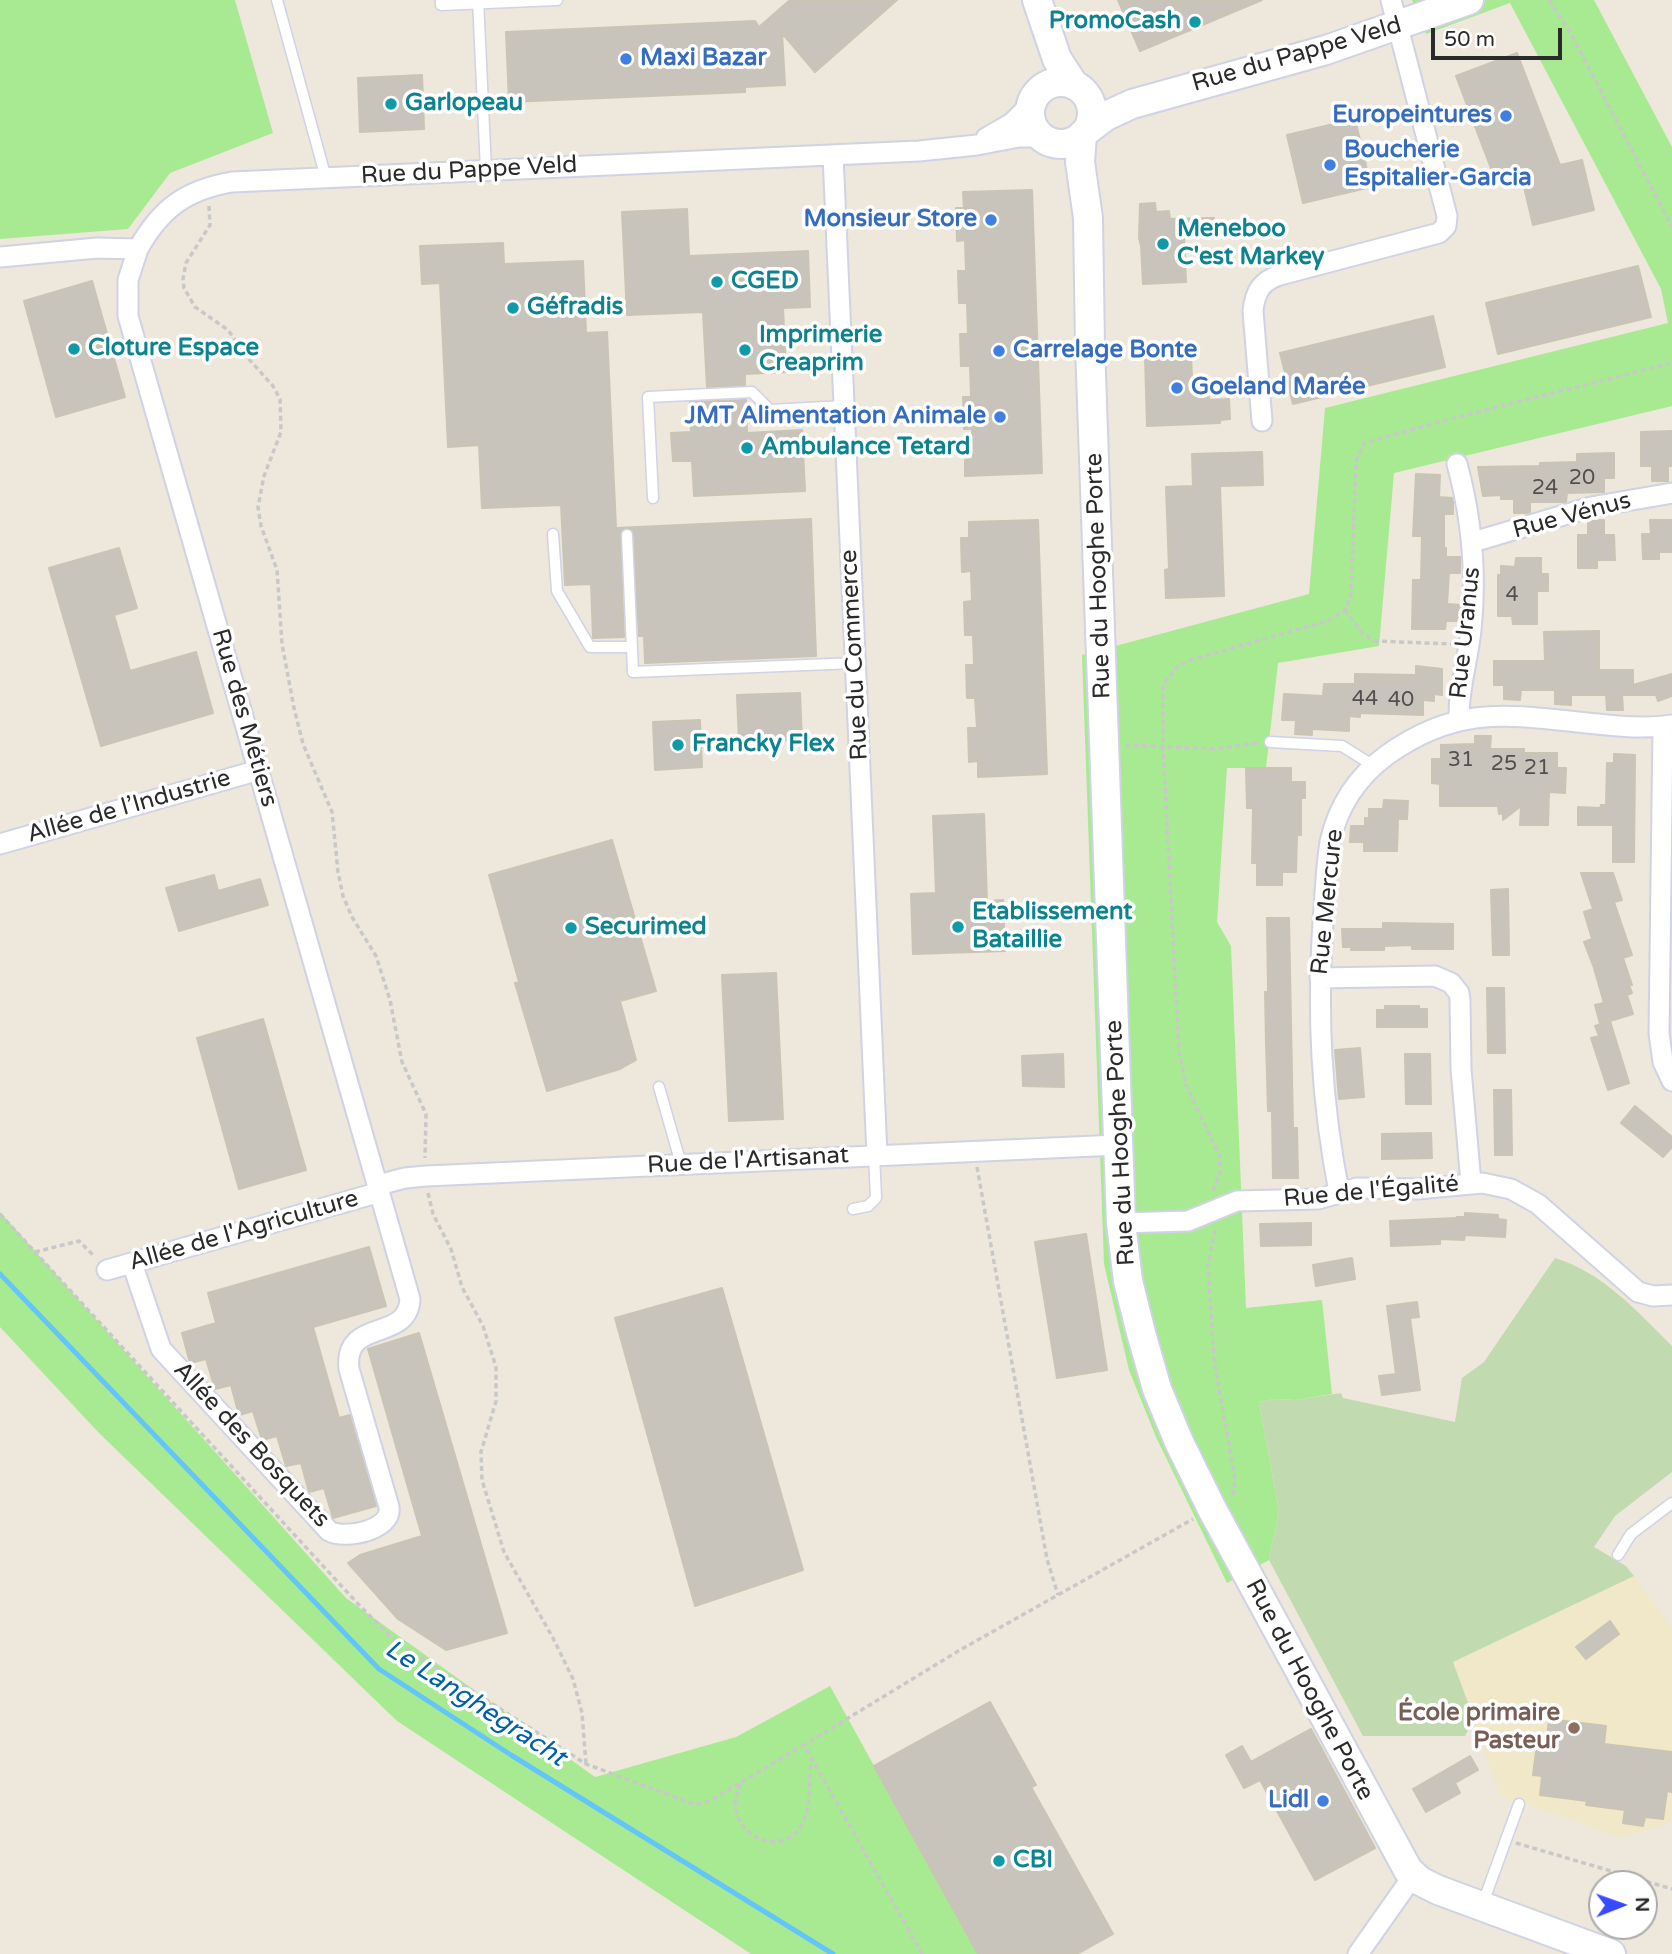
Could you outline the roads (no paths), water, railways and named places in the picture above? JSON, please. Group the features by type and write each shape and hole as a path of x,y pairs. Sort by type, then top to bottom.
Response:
{"street":[{"path":"1037,0 1057,59 1080,89 1092,111 1084,133 1065,144 1044,139 1031,120 1043,74 1044,52 1037,0"},
{"name":"Rue du Pappe Veld","path":"1084,133 1119,109 1164,93 1291,60 1395,13 1469,0"},
{"path":"1262,421 1253,311 1255,296 1261,285 1280,275 1439,233 1446,226 1447,216 1395,13"},
{"path":"1036,97 1056,82 1080,89"},
{"name":"Rue du Pappe Veld","path":"1080,89 1111,97 1164,93"},
{"name":"Rue du Pappe Veld","path":"965,146 1005,128 1036,97"},
{"name":"Rue du Hooghe Porte","path":"1084,133 1080,162 1088,218 1087,255 1121,1223 1132,1298 1154,1380 1179,1442 1212,1509 1397,1853 1413,1876 1482,1907 1611,1954"},
{"name":"Rue du Pappe Veld","path":"138,249 157,219 184,197 205,187 243,181 936,150 1019,137 1044,139"},
{"name":"Rue du Hooghe Porte","path":"1044,139 1069,178 1087,255"},
{"name":"Rue du Commerce","path":"833,155 876,1155"},
{"path":"0,257 97,248 138,249"},
{"name":"Rue des Métiers","path":"138,249 128,280 128,316 379,1189"},
{"name":"Rue Uranus","path":"1457,464 1473,542 1474,586 1470,645 1460,697 1459,720"},
{"name":"Rue Vénus","path":"1473,542 1591,507 1672,493"},
{"name":"Rue Mercure","path":"1339,1192 1324,1103 1320,1045 1320,978 1332,831 1339,810 1350,792 1374,766 1409,741 1459,720 1500,715 1615,726 1668,726"},
{"path":"1668,726 1659,1033 1663,1062 1672,1080"},
{"name":"Allée de l’Industrie","path":"0,844 259,770"},
{"path":"1320,978 1435,976 1446,979 1455,987 1460,1000 1461,1069 1471,1183"},
{"name":"Rue de l'Artisanat","path":"379,1189 405,1178 426,1176 1118,1145"},
{"name":"Rue de l'Égalité","path":"1121,1223 1188,1222 1237,1201 1318,1199 1357,1188 1417,1189 1471,1183 1491,1184 1529,1198 1638,1292 1653,1296 1672,1295"},
{"name":"Allée de l'Agriculture","path":"107,1270 379,1189"},
{"name":"Allée des Bosquets","path":"132,1263 161,1349 329,1531 350,1535 385,1522 390,1512 349,1369 349,1352 354,1342 362,1336 399,1321 410,1304 379,1189"},
{"path":"1358,1954 1413,1876"}],"lane":[{"path":"277,0 326,178"},
{"path":"441,0 441,5 558,0"},
{"path":"479,2 486,170"},
{"path":"653,498 648,397 752,392 770,410 844,406"},
{"path":"553,534 558,591 590,647 632,647"},
{"path":"627,534 633,672 856,663"},
{"path":"1270,742 1342,746 1374,766"},
{"path":"659,1087 681,1164"},
{"path":"853,1209 868,1206 876,1198 876,1155"},
{"path":"1618,1555 1631,1534 1672,1503"},
{"path":"1482,1907 1519,1804"}],"waterway":[{"name":"Le Langhegracht","path":"0,1274 379,1669 511,1755 833,1954"}],"place":[{"name":"PromoCash","path":"1195,22"},
{"name":"Maxi Bazar","path":"626,59"},
{"name":"Garlopeau","path":"391,104"},
{"name":"Europeintures","path":"1506,116"},
{"name":"Boucherie Espitalier-Garcia","path":"1330,165"},
{"name":"Monsieur Store","path":"991,220"},
{"name":"Meneboo C'est Markey","path":"1163,244"},
{"name":"CGED","path":"717,282"},
{"name":"Géfradis","path":"513,308"},
{"name":"Cloture Espace","path":"74,349"},
{"name":"Imprimerie Creaprim","path":"745,350"},
{"name":"Carrelage Bonte","path":"999,351"},
{"name":"Goeland Marée","path":"1177,388"},
{"name":"JMT Alimentation Animale","path":"1000,417"},
{"name":"Ambulance Tetard","path":"747,448"},
{"name":"Francky Flex","path":"678,745"},
{"name":"Etablissement Bataillie","path":"958,927"},
{"name":"Securimed","path":"571,928"},
{"name":"École primaire Pasteur","path":"1574,1728"},
{"name":"Lidl","path":"1323,1801"},
{"name":"CBI","path":"999,1861"}]}
